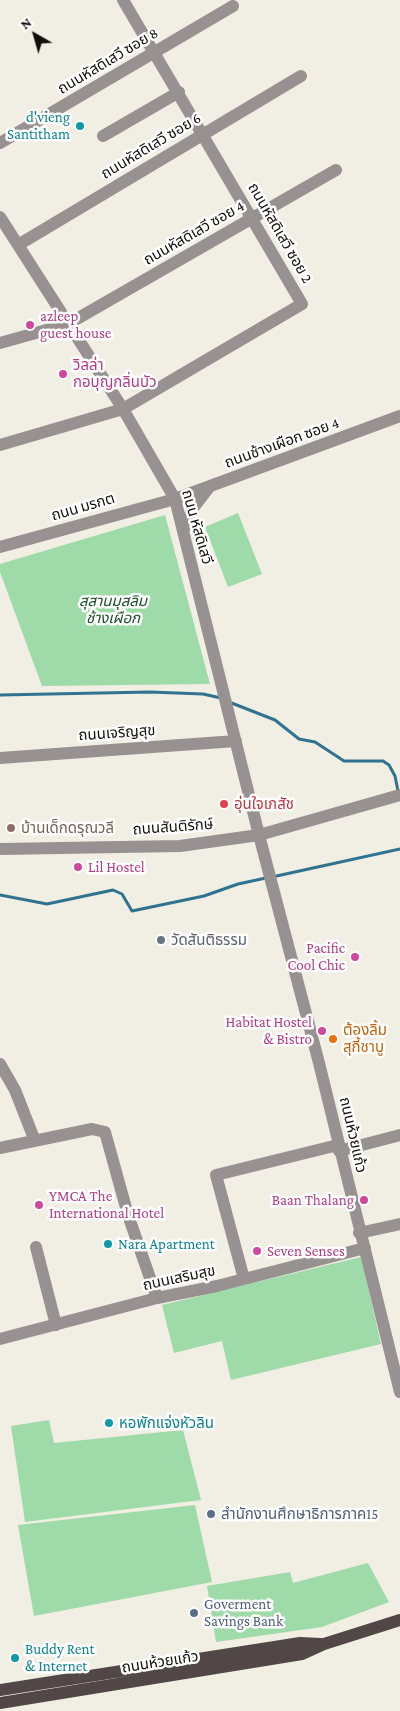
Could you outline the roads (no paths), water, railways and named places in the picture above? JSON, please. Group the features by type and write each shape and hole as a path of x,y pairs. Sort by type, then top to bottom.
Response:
{"main road":[{"name":"ถนนห้วยแก้ว","path":"0,1704 302,1654 324,1644 400,1620"},
{"name":"ถนนห้วยแก้ว","path":"0,1690 300,1643 324,1644"}],"street":[{"name":"ถนนหัสดิเสวี ซอย 2","path":"123,0 156,52 302,304 123,409"},
{"name":"ถนนหัสดิเสวี ซอย 8","path":"0,143 233,6"},
{"name":"ถนนหัสดิเสวี ซอย 6","path":"18,245 301,76"},
{"path":"103,136 179,92"},
{"name":"ถนนหัสดิเสวี ซอย 4","path":"0,344 68,324 336,170"},
{"name":"ถนน หัสดิเสวี","path":"0,217 123,409 175,498 273,886"},
{"path":"0,445 123,409"},
{"name":"ถนนช้างเผือก ซอย 4","path":"175,498 400,416"},
{"path":"183,531 193,508 210,486"},
{"name":"ถนน มรกต","path":"0,547 175,498"},
{"name":"ถนนเจริญสุข","path":"0,758 236,741"},
{"name":"ถนนสันติรักษ์","path":"0,849 180,846 259,835 400,795"},
{"name":"ถนนห้วยแก้ว","path":"273,886 319,1063 359,1233 365,1248 400,1392"},
{"path":"0,1064 15,1090 35,1141"},
{"path":"0,1148 92,1129 105,1132 128,1215 157,1298"},
{"path":"244,1280 216,1175 400,1135"},
{"path":"359,1233 400,1224"},
{"path":"36,1247 56,1325"},
{"name":"ถนนเสริมสุข","path":"0,1339 157,1298 244,1280 365,1248"}],"waterway":[{"path":"0,695 150,692 203,694 221,698"},
{"path":"229,702 275,720 299,739 315,742 344,761 383,761 389,765 395,776 398,791"},
{"path":"272,877 400,849"},
{"path":"0,895 47,904 113,890 122,894 132,911 204,896 238,884 266,878"}],"place":[{"name":"d'vieng Santitham","path":"80,126"},
{"name":"azleep guest house","path":"30,325"},
{"name":"วิลล่า กอบุญกลิ่นบัว","path":"63,374"},
{"name":"อุ่นใจเภสัช","path":"224,804"},
{"name":"บ้านเด็กดรุณวลี","path":"11,828"},
{"name":"Lil Hostel","path":"78,867"},
{"name":"วัดสันติธรรม","path":"161,940"},
{"name":"Pacific Cool Chic","path":"355,957"},
{"name":"Habitat Hostel & Bistro","path":"322,1031"},
{"name":"ต้องลิ้ม สุกี้ชาบู","path":"333,1039"},
{"name":"Baan Thalang","path":"364,1200"},
{"name":"YMCA The International Hotel","path":"39,1205"},
{"name":"Nara Apartment","path":"108,1244"},
{"name":"Seven Senses","path":"257,1251"},
{"name":"หอพักแจ่งหัวลิน","path":"109,1423"},
{"name":"สำนักงานศึกษาธิการภาค15","path":"211,1514"},
{"name":"Goverment Savings Bank","path":"194,1613"},
{"name":"Buddy Rent & Internet","path":"15,1658"}],"park label":[{"name":"สุสานมุสลิม ช้างเผือก","path":"113,610"}]}
